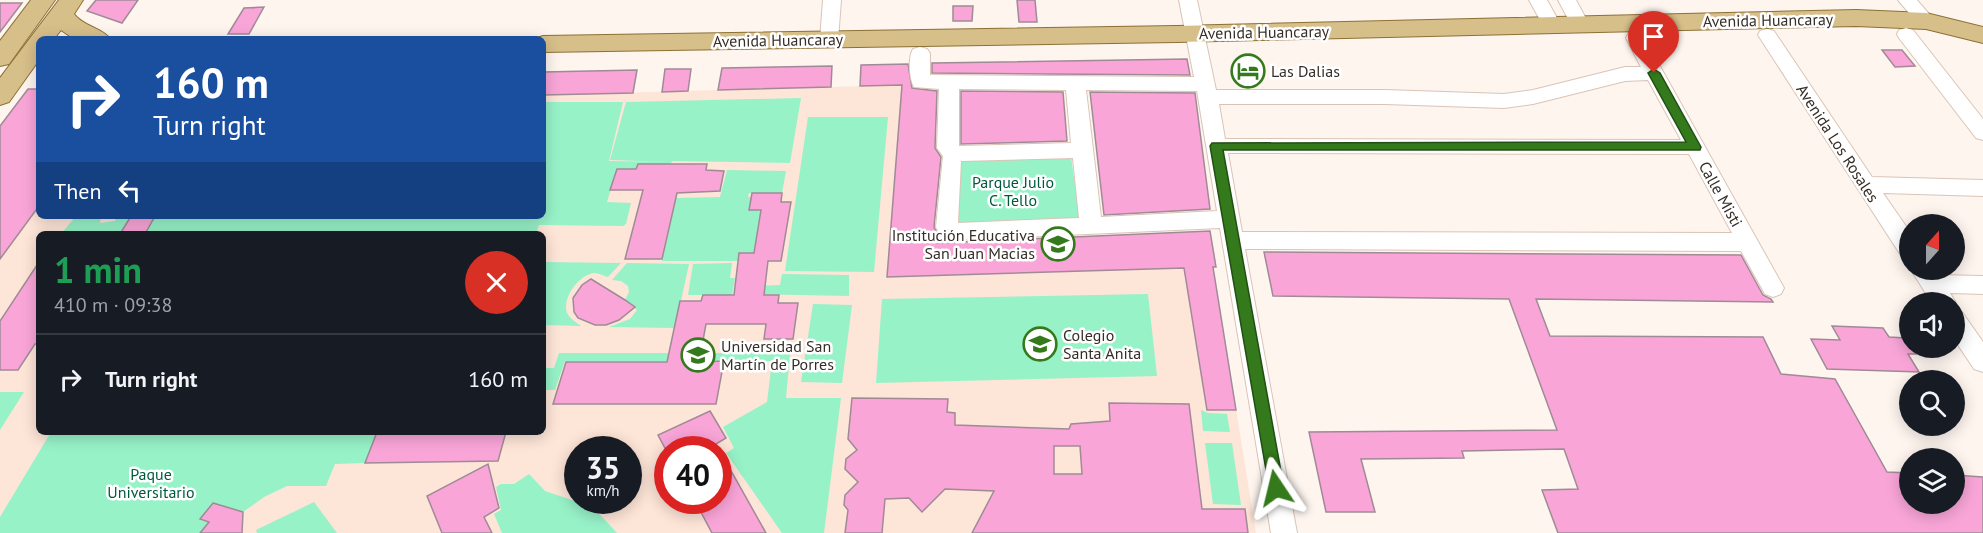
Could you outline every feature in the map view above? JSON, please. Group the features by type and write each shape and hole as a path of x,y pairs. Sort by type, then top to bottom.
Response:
{"main road":[{"path":"59,4 67,24 79,33 88,36"},
{"path":"37,36 59,4"},
{"path":"37,36 59,4"},
{"name":"Avenida Huancaray","path":"546,60 920,53 1552,25 1856,18 1983,43"},
{"name":"Avenida Huancaray","path":"546,44 829,40 1197,41 1635,38 1916,28 1983,34"},
{"path":"0,96 36,38"},
{"path":"25,54 36,38"}],"street":[{"path":"829,40 832,0"},
{"path":"1188,0 1284,533"},
{"path":"1538,0 1552,25"},
{"path":"1567,0 1580,24"},
{"path":"1907,0 1916,28 1983,133"},
{"name":"Avenida Los Rosales","path":"1767,35 1899,234"},
{"name":"Calle Misti","path":"1635,38 1773,288"},
{"path":"920,53 921,82 1075,83 1504,101 1533,97 1625,74 1654,73"},
{"path":"949,82 947,148 954,154 1083,150"},
{"path":"1075,83 1091,226"},
{"path":"1216,146 1695,147"},
{"path":"954,154 951,159 947,227 955,232 1091,226 1747,242"},
{"path":"1866,185 1983,188"},
{"path":"1932,286 1983,285"},
{"path":"1965,335 1983,362"}],"shaded area":[{"name":"Universidad San Martín de Porres","path":"902,85 887,277 1213,267 1256,533 0,533 0,259 36,210 36,219 546,219 546,95"}],"green space":[{"path":"801,98 790,163 672,161 670,167 662,164 638,164 636,169 617,170 607,202 631,203 626,224 623,226 539,225 537,231 147,231 153,219 546,219 546,102 623,102 609,161 669,162 610,160 626,102"},
{"path":"808,117 888,117 874,272 785,271"},
{"name":"Parque Julio C. Tello","path":"1071,156 1080,221 964,228 956,220 961,162 969,159"},
{"path":"727,170 786,171 782,193 749,193 748,197 751,197 749,210 761,210 754,253 740,253 738,261 662,261 676,198 720,197"},
{"path":"74,219 101,219 100,223 115,221 115,219 129,219 122,231 64,231"},
{"path":"546,262 621,263 608,277 596,273 588,275 578,282 569,294 567,313 581,326 546,325"},
{"path":"627,263 689,264 675,328 609,327 630,319 637,310 625,300 629,292 628,286 621,281 612,280"},
{"path":"732,263 730,278 735,278 732,295 688,295 693,264"},
{"path":"782,274 849,275 849,296 756,294 758,286 780,285"},
{"path":"1148,294 1157,376 876,383 882,299"},
{"path":"813,304 852,305 842,383 801,382"},
{"path":"559,353 790,353 786,398 841,398 824,533 782,533 732,462 734,448 732,436 728,436 723,427 767,402 772,361 565,361 555,390 546,390 546,368 554,368"},
{"path":"0,392 24,392 0,430"},
{"path":"1201,410 1208,413 1227,414 1230,432 1203,431"},
{"name":"Paque Universitario","path":"49,435 376,435 365,463 335,464 326,486 287,486 264,497 243,512 213,504 200,518 209,522 207,533 0,533 0,517"},
{"path":"1205,443 1232,443 1241,505 1213,504"},
{"path":"529,474 545,491 564,497 564,514 599,514 617,533 502,533 494,514 501,510 496,487 501,484 514,484"},
{"path":"314,502 337,533 257,533 256,530"}],"building":[{"path":"96,0 138,0 122,23 87,11"},
{"path":"1017,0 1035,0 1037,22 1019,22"},
{"path":"0,3 22,3 0,32"},
{"path":"953,6 973,6 972,21 953,21"},
{"path":"264,7 249,34 228,34 244,8"},
{"path":"1882,50 1902,50 1915,66 1895,67"},
{"path":"1187,59 1190,75 932,73 932,63"},
{"name":"Las Dalias","path":"1255,61 1261,81 1241,81 1236,62"},
{"path":"908,64 912,88 937,91 935,148 941,157 934,227 938,235 938,243 1210,231 1216,267 1213,267 1236,410 1207,410 1184,268 887,277 902,85 860,86 861,65"},
{"path":"832,66 831,87 718,90 722,68"},
{"path":"665,69 691,69 688,91 662,92"},
{"path":"637,70 633,93 546,95 546,72"},
{"path":"28,89 36,89 36,210 0,259 0,126"},
{"path":"961,91 1063,92 1067,141 961,144"},
{"path":"1090,92 1195,93 1210,209 1104,215"},
{"path":"638,164 707,164 706,170 724,171 720,191 677,193 662,259 625,259 643,190 610,190 617,169 636,169"},
{"path":"752,193 782,193 781,202 791,202 781,261 768,261 764,295 779,295 778,303 798,303 793,339 764,339 766,324 706,324 699,362 724,361 716,404 553,404 566,362 667,362 680,301 701,301 703,295 734,295 739,253 754,253 761,210 749,210"},
{"path":"129,219 153,219 147,231 122,231"},
{"path":"1264,252 1741,255 1763,295 1773,302 1536,299 1550,336 1763,337 1781,374 1835,379 1887,472 1899,473 1899,514 1965,514 1965,476 1983,477 1983,533 1558,533 1542,490 1578,489 1564,449 1462,451 1464,458 1361,459 1375,512 1326,512 1309,432 1557,430 1509,299 1273,296"},
{"path":"36,267 36,344 18,370 0,370 0,321"},
{"path":"591,279 635,307 619,320 606,325 595,325 578,318 574,312 573,298 582,285"},
{"path":"1832,326 1883,328 1889,337 1899,338 1899,358 1910,358 1918,370 1827,369 1811,339 1840,340"},
{"path":"852,398 948,399 947,412 955,413 955,425 1069,429 1071,424 1110,421 1109,403 1189,404 1202,509 1245,509 1248,533 972,533 994,491 945,489 922,512 909,498 885,499 882,533 845,533 848,510 844,505 845,495 858,482 845,469 846,459 857,450 848,439","holes":["1054,446 1080,446 1082,474 1054,474"]},
{"path":"710,411 725,436 659,436"},
{"path":"376,435 505,435 498,461 365,463"},
{"path":"488,464 499,508 484,517 492,533 442,533 427,496"},
{"path":"732,472 766,533 712,533 702,514 732,514"},
{"path":"213,503 243,512 242,533 200,533 209,522 200,519"}],"place":[{"name":"Las Dalias","path":"1248,71"},
{"name":"Institución Educativa San Juan Macias","path":"1058,244"},
{"name":"Colegio Santa Anita","path":"1040,344"},
{"name":"Universidad San Martín de Porres","path":"698,355"}],"route":[{"path":"1276,488 1216,146 1695,147 1654,73"}]}
